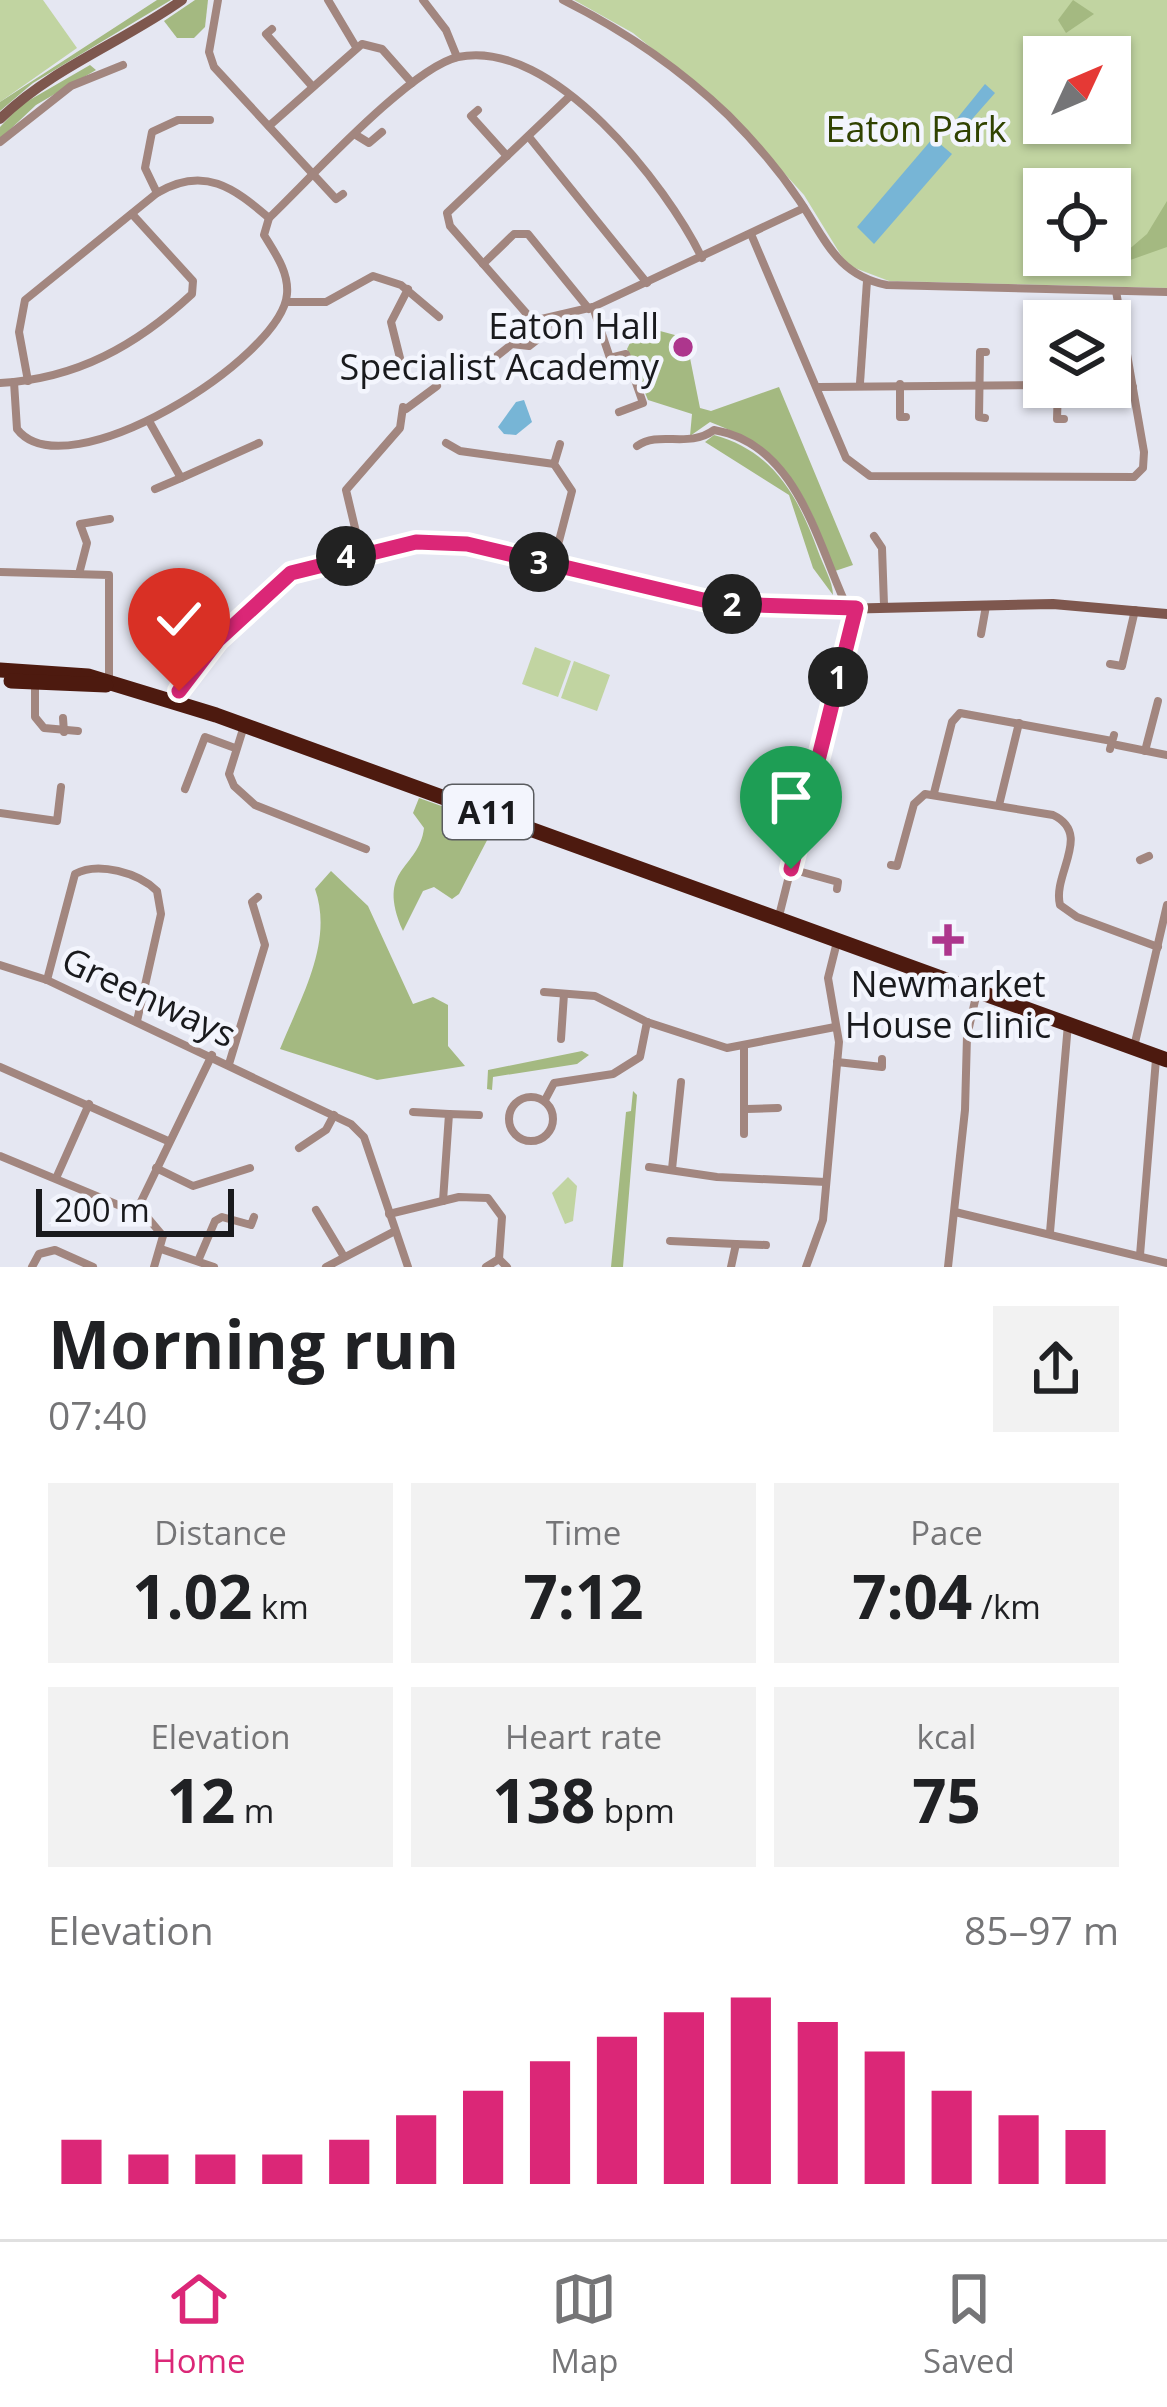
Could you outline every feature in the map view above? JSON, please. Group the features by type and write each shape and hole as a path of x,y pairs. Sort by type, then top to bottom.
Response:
{"highway":[{"name":"A11","path":"2,675 88,676 186,705 1162,1058"},
{"name":"A11","path":"2,675 65,687 110,684"},
{"path":"2,675 35,688 65,687"}],"street":[{"path":"0,119 40,85 182,0"},
{"path":"218,0 210,60 336,199"},
{"path":"328,0 356,47"},
{"path":"423,0 446,30 457,57"},
{"path":"562,0 640,44 710,99 762,152 832,254 867,280 906,286 1167,292"},
{"path":"266,34 312,86"},
{"path":"269,126 356,47 368,44 382,49 412,83"},
{"path":"94,56 100,70"},
{"path":"14,382 14,421 28,439 82,442 148,421 177,406 264,337 286,302 287,280 264,235 269,218 412,83 457,57 506,62 569,97 655,178 702,258"},
{"path":"0,142 40,106 100,70 123,65"},
{"path":"569,97 447,213 449,226 533,321 591,308 804,208"},
{"path":"471,116 507,156"},
{"path":"158,193 145,168 148,138 169,122 204,118"},
{"path":"356,136 369,143 382,132"},
{"path":"529,136 647,283"},
{"path":"28,381 19,323 25,300 158,193 181,183 229,185 269,218"},
{"path":"0,383 28,381 128,346 192,294 193,281 132,214"},
{"path":"483,264 514,234 528,234 591,308 610,358 626,354 643,403 619,412"},
{"path":"751,234 846,458 870,476 1134,477 1145,461 1116,291"},
{"path":"286,302 326,302 373,277 408,289 439,317"},
{"path":"860,383 867,280"},
{"path":"400,358 391,322 408,289"},
{"path":"486,367 512,344 529,346 547,332 548,321"},
{"path":"979,352 979,417"},
{"path":"900,384 900,417"},
{"path":"819,387 1023,385"},
{"path":"361,553 346,490 400,428 407,404 437,386"},
{"path":"1057,408 1057,419"},
{"path":"148,421 182,478"},
{"path":"637,446 652,439 694,442 714,430 771,457 800,496 852,608 778,920"},
{"path":"25,450 28,439"},
{"path":"155,489 170,489 182,478 259,442"},
{"path":"446,442 460,451 554,464 572,491 552,565"},
{"path":"554,464 560,444"},
{"path":"79,574 87,543 80,524 110,519"},
{"path":"874,536 885,547 884,605"},
{"path":"167,700 218,640 286,577 361,553 444,542 720,604 852,608 987,604 1167,614"},
{"path":"0,572 109,575 110,684"},
{"path":"981,634 987,604"},
{"path":"1110,664 1121,666 1135,609"},
{"path":"186,705 188,680"},
{"path":"35,688 38,722 64,732 78,731"},
{"path":"1145,751 1157,701"},
{"path":"934,793 955,717 965,712 1167,754"},
{"path":"63,718 64,732"},
{"path":"999,805 1019,723"},
{"path":"244,725 229,774 242,796 362,843"},
{"path":"185,789 205,737 236,748"},
{"path":"0,813 57,824 61,787"},
{"path":"897,866 914,804 934,793 1053,815 1070,829 1057,893 1064,910 1158,946"},
{"path":"47,980 75,874 94,867 142,879 157,891 161,914 137,1021"},
{"path":"791,869 838,883"},
{"path":"229,1064 265,945 253,900"},
{"path":"1134,1048 1167,905"},
{"path":"806,1267 823,1220 837,1062 828,978 837,940"},
{"name":"Greenways","path":"0,964 47,980 212,1055 271,1090 334,1115 364,1137 408,1267"},
{"path":"948,1267 967,1036 978,990"},
{"path":"544,992 595,996 646,1022 727,1048 835,1027"},
{"path":"558,1032 564,994"},
{"path":"545,1100 554,1083 610,1076 640,1057 646,1022"},
{"path":"1050,1232 1068,1023"},
{"path":"744,1047 744,1134"},
{"path":"136,1212 212,1055"},
{"path":"1140,1255 1162,1058"},
{"path":"837,1062 882,1067"},
{"path":"0,1067 168,1141"},
{"path":"672,1169 675,1095 681,1082"},
{"path":"545,1100 553,1109 552,1132 542,1138 511,1134 513,1102 545,1100"},
{"path":"57,1176 89,1105"},
{"path":"747,1109 778,1108"},
{"path":"412,1112 479,1115"},
{"path":"443,1201 449,1114"},
{"path":"306,1148 326,1130 334,1115"},
{"path":"0,1156 57,1176 156,1225 163,1236 154,1267"},
{"path":"649,1167 717,1177 826,1182"},
{"path":"156,1168 193,1186 250,1168"},
{"path":"389,1214 481,1196 497,1205 502,1221 499,1259 507,1267"},
{"path":"955,1212 1167,1263"},
{"path":"315,1215 343,1255"},
{"path":"198,1261 215,1221 222,1217 252,1221 249,1236"},
{"path":"326,1267 394,1231"},
{"path":"670,1241 681,1247 766,1245"},
{"path":"731,1267 736,1244"},
{"path":"161,1249 214,1267"},
{"path":"32,1267 39,1255 55,1250 93,1267"},
{"path":"485,1267 499,1259"}],"green space":[{"path":"0,0 43,0 77,48 0,102"},
{"path":"157,0 171,0 33,83 0,111 0,102"},
{"path":"195,0 208,0 205,27 194,38 177,38 164,21"},
{"name":"Eaton Park","path":"574,0 1167,0 1167,288 889,281 847,265 804,195 723,106 633,33"},
{"path":"1073,0 1094,14 1066,33 1058,20"},
{"path":"90,65 96,70 36,105 0,139 0,127 21,105"},
{"path":"1167,201 1167,247 1131,260 1131,248 1147,234"},
{"path":"649,328 686,338 700,408 711,411 779,387 853,565 835,571 804,498 759,447 710,422 690,436 692,414 648,400 627,349 636,331"},
{"path":"714,435 752,452 781,478 810,531 833,595 813,568 789,495 705,442"},
{"path":"535,647 571,661 558,697 522,684"},
{"path":"574,661 610,675 597,711 561,698"},
{"path":"419,798 495,825 459,894 452,899 434,887 423,891 403,931 394,894 401,871 421,842 424,828 413,813"},
{"path":"331,871 368,906 413,1004 433,997 448,1005 448,1046 465,1066 377,1080 280,1049 318,950 320,909 315,889"},
{"path":"582,1051 589,1055 577,1064 493,1077 492,1090 487,1089 488,1070"},
{"path":"633,1091 637,1095 623,1267 611,1267 626,1112 631,1111"},
{"path":"568,1177 577,1186 573,1221 565,1224 552,1193"}],"water":[{"path":"985,84 995,93 959,134 951,126"},
{"path":"933,138 952,154 874,244 857,227"},
{"path":"524,400 532,422 516,435 504,434 498,427 516,402"}],"place":[{"name":"Eaton Hall Specialist Academy","path":"683,347"},
{"name":"Newmarket House Clinic","path":"948,940"}],"route":[{"path":"179,691 218,640 291,573 344,556 416,542 467,544 720,604 856,608 791,869"}]}
